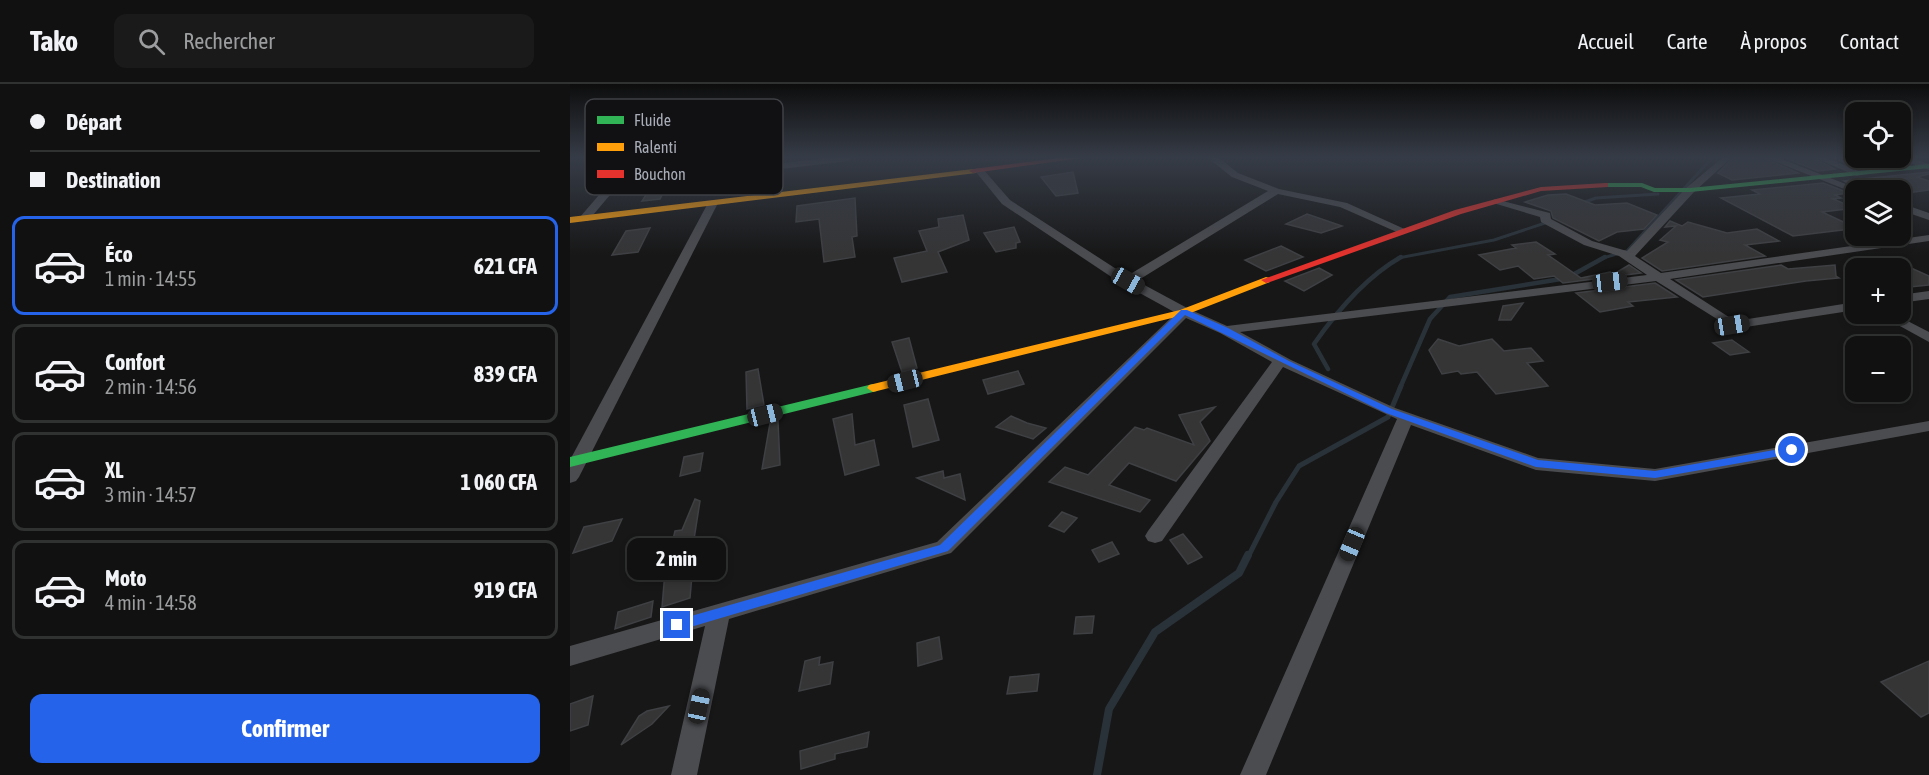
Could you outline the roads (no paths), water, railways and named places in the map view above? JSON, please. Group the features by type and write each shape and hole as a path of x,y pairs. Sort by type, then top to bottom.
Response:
{"street":[{"path":"783,194 816,190"},
{"path":"996,190 1006,202 1128,281 1184,312 1225,330 1281,360 1406,417 1536,464 1655,475 1929,426"},
{"path":"575,461 1184,312 1306,264 1403,231 1537,190"},
{"path":"1628,257 1690,190"},
{"path":"1128,281 1276,191 1343,205 1403,231"},
{"path":"577,220 603,195"},
{"path":"577,220 777,195"},
{"path":"1495,202 1546,215 1545,220 1578,238 1628,257 1732,325 1845,308"},
{"path":"570,477 575,461 713,203"},
{"path":"1911,210 1929,217"},
{"path":"1225,330 1657,276 1929,238"},
{"path":"1911,297 1929,295"},
{"path":"570,656 944,548 1184,312"},
{"path":"1903,324 1929,338"},
{"path":"1155,536 1281,360"},
{"path":"1253,775 1406,417"},
{"path":"684,775 719,613"}],"waterway":[{"path":"1603,258 1627,251 1683,190"},
{"path":"1582,203 1596,198 1658,194"},
{"path":"1400,258 1494,240 1548,222"},
{"path":"1328,369 1314,344 1353,296 1376,274 1400,258"},
{"path":"1400,388 1430,319 1450,297 1567,278 1603,258"},
{"path":"1248,557 1276,502 1299,466 1388,417 1401,386"},
{"path":"1097,775 1109,709 1155,632 1239,573 1248,555"}]}
